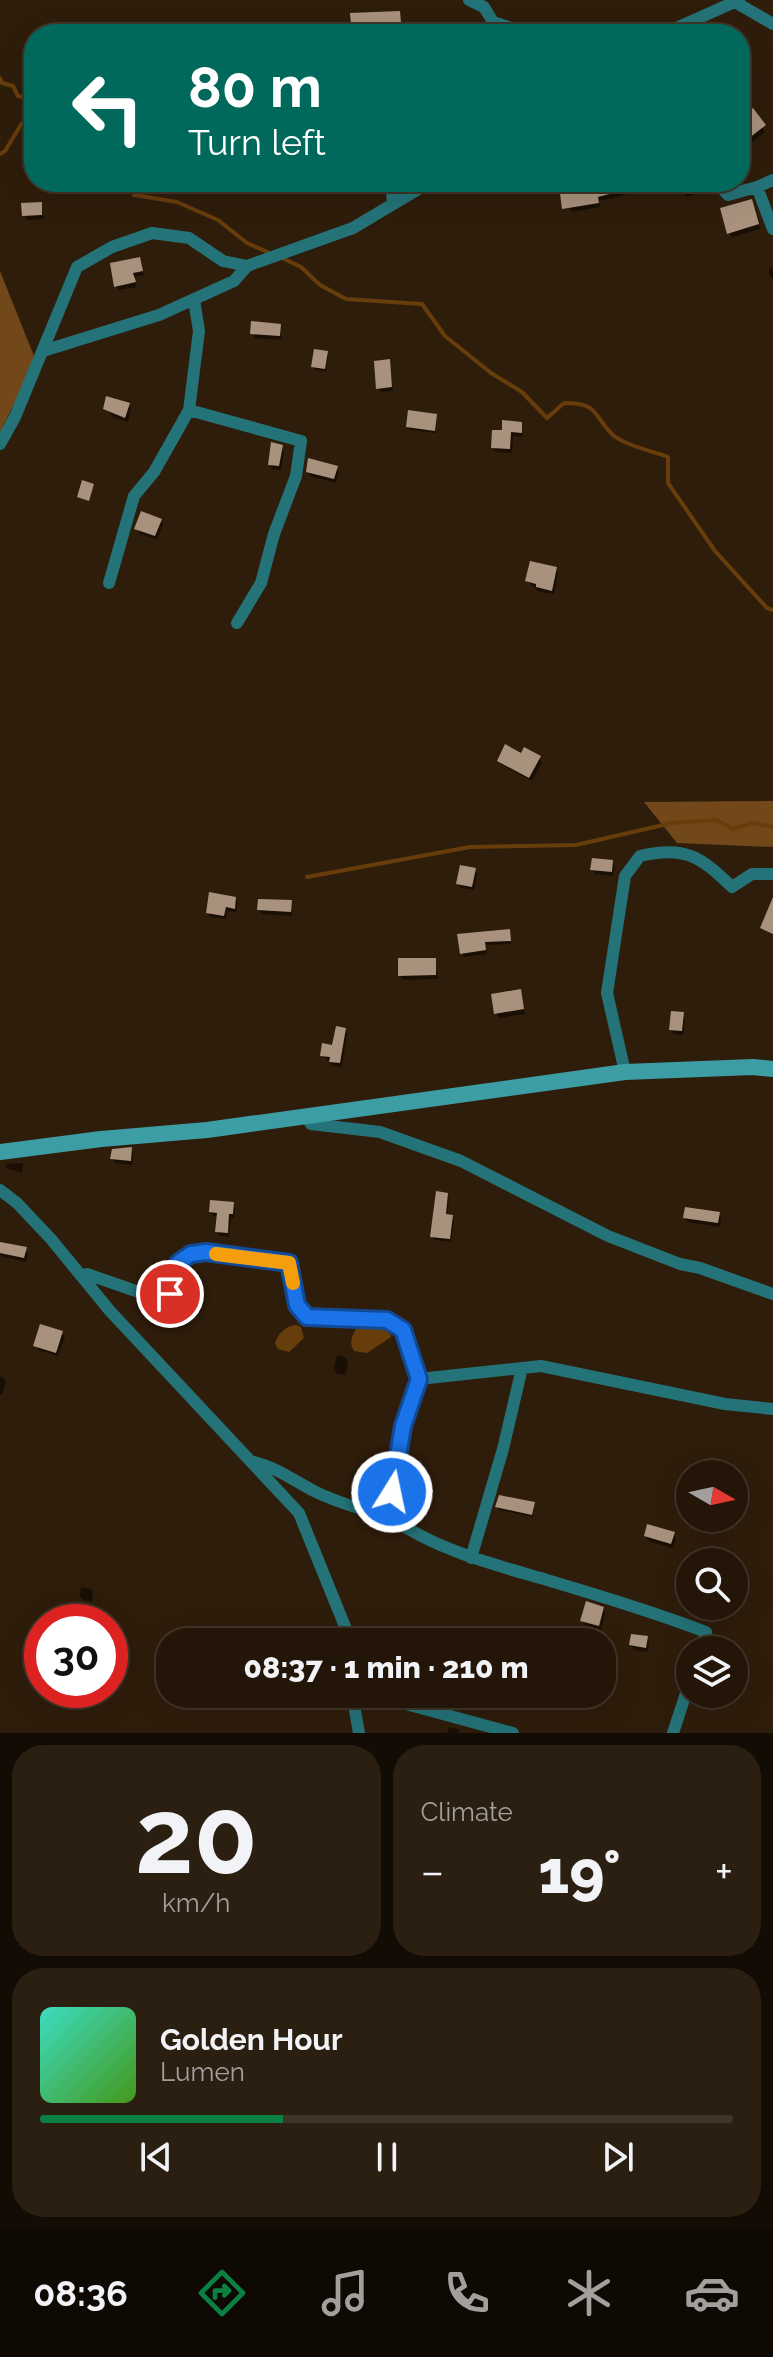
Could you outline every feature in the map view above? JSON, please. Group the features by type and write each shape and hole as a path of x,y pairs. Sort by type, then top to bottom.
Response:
{"street":[{"path":"469,0 484,7 490,24"},
{"path":"685,24 737,1 773,24"},
{"path":"750,189 773,180"},
{"path":"757,187 773,229"},
{"path":"392,192 393,203"},
{"path":"43,351 159,315 194,300 234,281 247,266 353,228 412,192"},
{"path":"0,444 77,267 112,247 152,233 189,238 223,261 247,266"},
{"path":"109,583 134,496 154,472 189,410 199,331 194,300"},
{"path":"189,410 301,441 296,476 274,534 261,583 237,623"},
{"path":"625,1072 607,993 625,876 640,856 656,852 697,856 732,887 752,874 773,874"},
{"path":"0,1152 207,1130 625,1072 753,1067 773,1069"},
{"path":"306,1116 311,1124 380,1132 461,1161 608,1236 680,1264 773,1294"},
{"path":"0,1190 17,1203 51,1239 110,1311 299,1513 346,1628"},
{"path":"81,1276 87,1274 129,1290 156,1298 168,1298 178,1263 191,1254 206,1252 289,1263 297,1305 307,1317 387,1320 398,1326 403,1330 419,1379 403,1426 388,1516"},
{"path":"419,1379 541,1366 725,1404 773,1409"},
{"path":"471,1558 503,1449 522,1368"},
{"path":"252,1461 266,1465 319,1494 354,1508 388,1516 411,1532 471,1558 646,1609 706,1632 705,1636"},
{"path":"354,1708 359,1733"},
{"path":"421,1708 513,1733"},
{"path":"673,1733 681,1708"}],"shaded area":[{"path":"0,271 36,361 0,432"},
{"path":"773,801 773,847 677,843 644,802"},
{"path":"296,1325 301,1327 304,1338 289,1352 278,1349 275,1343 280,1334"},
{"path":"389,1327 391,1337 367,1353 354,1351 351,1340 357,1328"}],"building":[{"path":"400,11 401,24 351,24 350,13"},
{"path":"753,108 766,125 750,137 750,110"},
{"path":"560,192 618,192 598,197 599,203 562,209"},
{"path":"752,199 759,224 727,234 720,208"},
{"path":"42,202 42,215 22,216 21,203"},
{"path":"140,257 143,271 133,273 136,282 114,287 110,263"},
{"path":"251,321 281,324 280,336 250,334"},
{"path":"314,349 328,351 325,369 311,367"},
{"path":"390,359 392,387 376,389 374,361"},
{"path":"106,396 130,403 125,418 103,409"},
{"path":"408,410 437,414 435,431 406,427"},
{"path":"502,420 522,422 522,433 511,432 510,449 491,448 492,430 502,430"},
{"path":"271,442 283,445 279,466 268,465"},
{"path":"308,458 338,466 334,479 306,472"},
{"path":"82,480 94,484 89,501 77,497"},
{"path":"141,511 162,519 155,536 134,529"},
{"path":"530,561 557,567 552,591 525,581"},
{"path":"505,744 521,753 524,747 541,756 529,778 497,761"},
{"path":"592,858 613,860 612,872 590,870"},
{"path":"460,865 476,868 472,887 456,884"},
{"path":"209,892 236,897 235,909 226,907 224,916 206,913"},
{"path":"773,897 773,934 760,928"},
{"path":"258,899 292,900 291,912 257,910"},
{"path":"510,929 511,941 485,942 486,950 460,954 457,934"},
{"path":"398,958 436,958 436,975 398,976"},
{"path":"521,989 524,1009 494,1014 491,994"},
{"path":"671,1011 684,1012 682,1031 669,1030"},
{"path":"336,1026 346,1028 340,1063 329,1062 330,1057 320,1056 322,1043 332,1045"},
{"path":"132,1147 131,1161 110,1159 112,1149"},
{"path":"436,1191 448,1193 446,1214 453,1215 450,1239 430,1237"},
{"path":"210,1200 234,1202 233,1214 229,1214 228,1233 215,1232 217,1213 209,1212"},
{"path":"685,1207 720,1212 718,1223 683,1218"},
{"path":"0,1242 27,1247 24,1258 0,1253"},
{"path":"40,1324 63,1331 56,1353 33,1346"},
{"path":"499,1495 535,1502 532,1515 495,1507"},
{"path":"647,1524 675,1532 671,1544 644,1536"},
{"path":"586,1601 604,1607 599,1626 580,1621"},
{"path":"631,1634 648,1636 646,1648 629,1645"}],"waterway":[{"path":"0,78 2,83 13,86 18,96 24,98"},
{"path":"0,154 22,123 24,126"},
{"path":"133,192 134,195 177,202 218,220 247,243 272,254"},
{"path":"280,257 301,267 320,285 346,299 422,304 445,336 491,373 522,392 547,418 564,403 584,405 595,412 619,440 668,457 668,483 715,551 767,608 773,610"},
{"path":"307,877 470,847 576,845 672,823 717,820 733,829 752,823 773,827"}],"slow traffic":[{"path":"216,1254 289,1263 293,1283"}],"route":[{"path":"170,1294 178,1263 191,1254 206,1252 289,1263 297,1305 307,1317 387,1320 403,1330 419,1379 403,1426 392,1492"}]}
